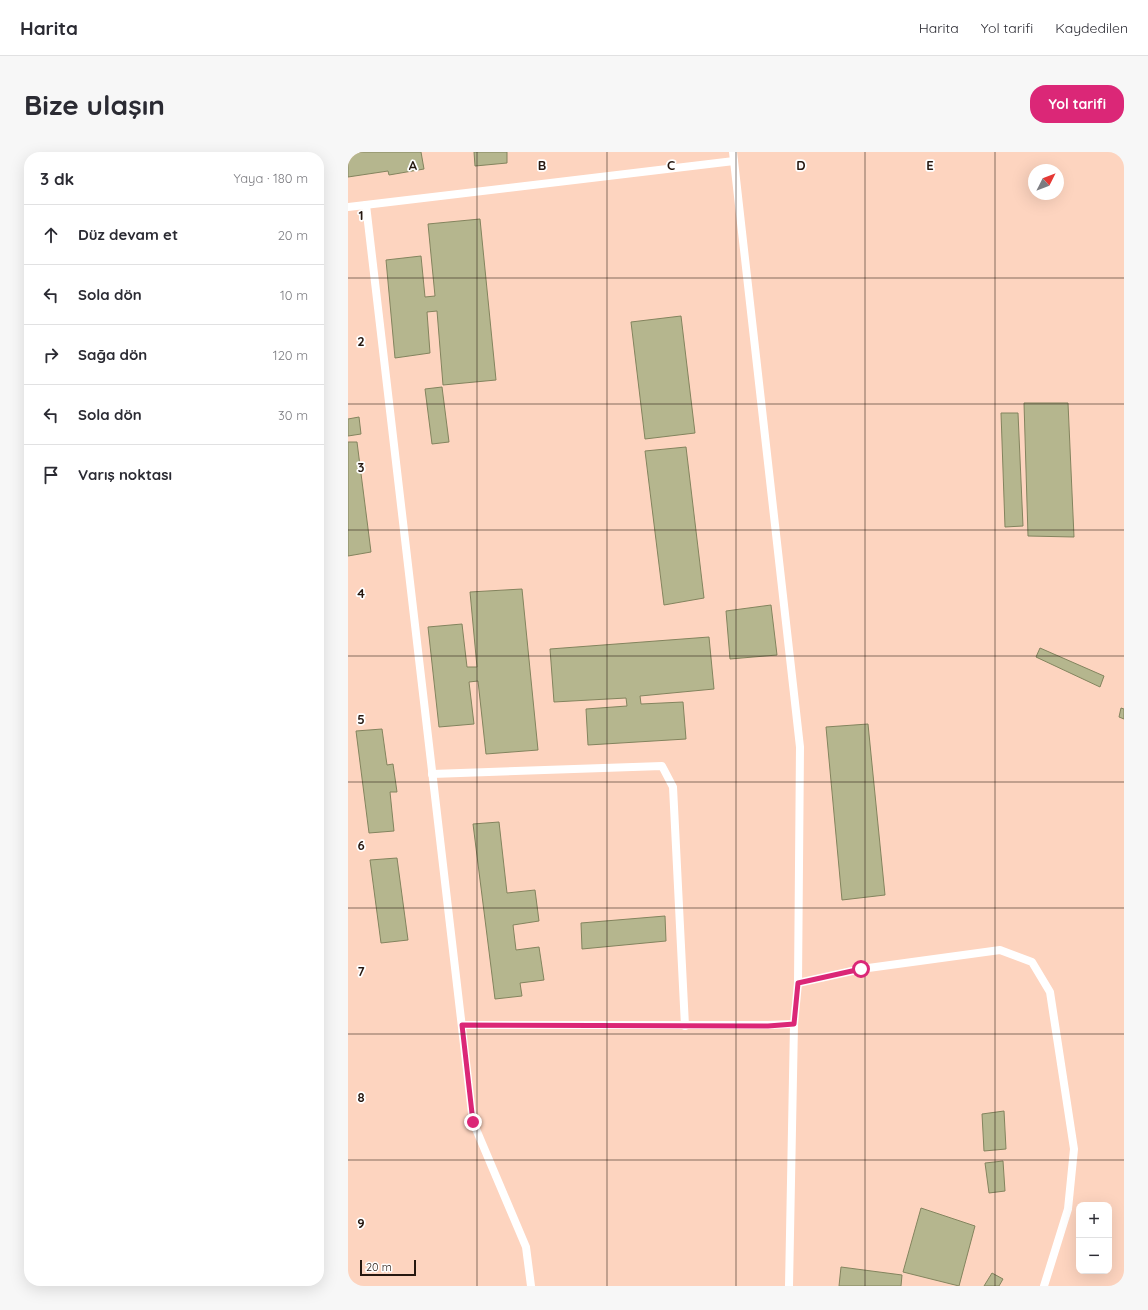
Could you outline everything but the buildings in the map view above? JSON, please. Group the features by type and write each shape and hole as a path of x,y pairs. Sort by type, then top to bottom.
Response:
{"lane":[{"path":"733,152 800,747 798,983 794,1024 789,1286"},
{"path":"348,207 734,162"},
{"path":"366,205 473,1122 526,1247 531,1286"},
{"path":"432,774 662,766 673,787 685,1026"},
{"path":"798,983 861,969 1000,950 1032,962 1050,992 1074,1149 1068,1209 1044,1286"},
{"path":"462,1025 768,1026 794,1024"}],"route":[{"path":"473,1122 462,1025 768,1026 794,1024 798,983 861,969"}]}
